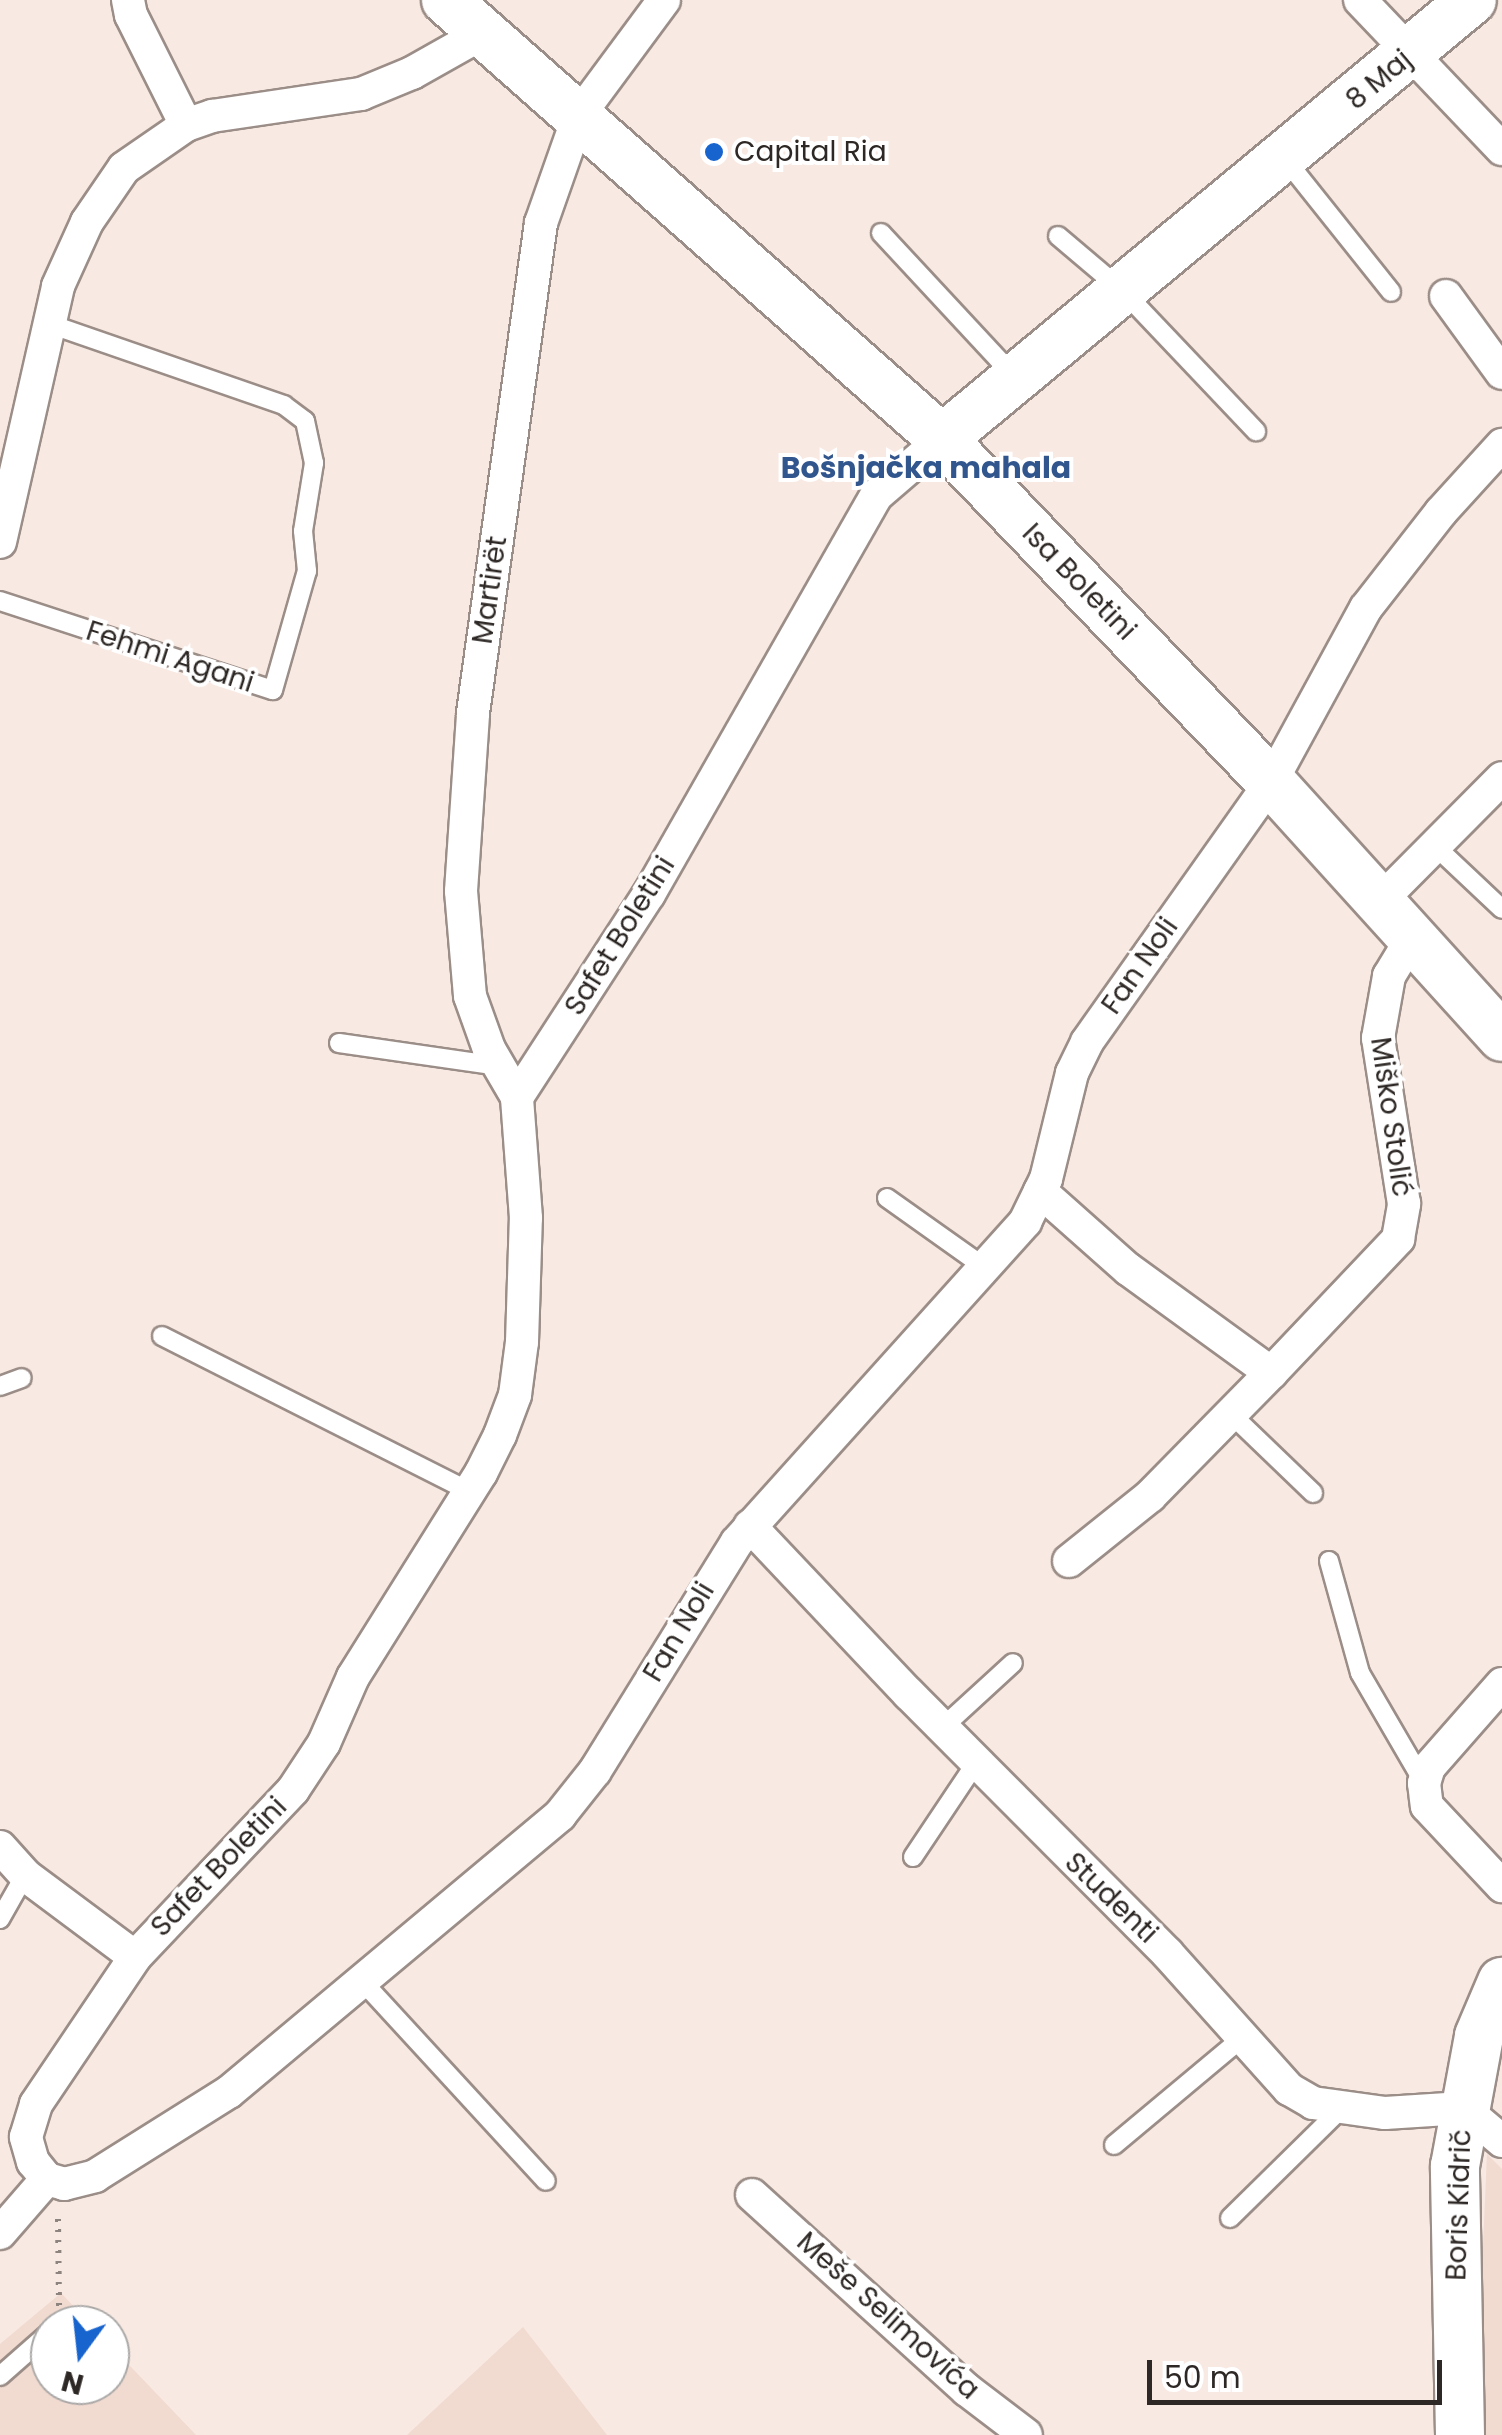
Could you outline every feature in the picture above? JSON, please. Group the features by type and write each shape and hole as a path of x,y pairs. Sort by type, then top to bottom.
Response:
{"main road":[{"name":"Isa Boletini","path":"446,0 942,439 1271,782 1502,1037"},
{"name":"8 Maj","path":"942,439 1472,0"},
{"name":"Boris Kidrič","path":"1460,2435 1454,2226 1463,2108 1478,2036 1502,1982"}],"street":[{"path":"128,0 131,15 186,125"},
{"name":"Martirët","path":"518,1097 477,1022 470,996 461,891 473,713 541,223 578,115 664,0"},
{"path":"1360,0 1502,149"},
{"path":"0,542 50,324 71,254 101,197 124,168 186,125 212,116 361,94 412,73 484,33"},
{"path":"1446,296 1502,373"},
{"name":"Safet Boletini","path":"52,2181 33,2162 26,2137 36,2104 135,1957 293,1790 324,1743 353,1677 470,1492 500,1434 519,1369 526,1218 518,1097 648,894 877,495 942,439"},
{"name":"Fan Noli","path":"52,2181 95,2176 230,2092 560,1815 595,1771 723,1560 1025,1222 1040,1192 1072,1074 1086,1042 1271,782 1366,608 1440,512 1502,445"},
{"path":"1380,901 1502,778"},
{"name":"Miško Stolić","path":"1070,1561 1150,1496 1398,1238 1404,1204 1378,1038 1380,1008 1390,976 1412,938"},
{"path":"1040,1192 1128,1268 1271,1372"},
{"name":"Studenti","path":"750,1526 942,1728 1168,1952 1288,2089 1313,2103 1385,2113 1463,2108"},
{"path":"1502,1684 1429,1767 1424,1783 1427,1806 1502,1886"},
{"path":"0,1848 25,1875 135,1957"},
{"path":"1463,2108 1502,2141"},
{"path":"0,2233 52,2181"},
{"name":"Meše Selimovića","path":"752,2195 967,2390 1026,2435"}],"lane":[{"path":"1284,158 1390,292"},
{"path":"882,232 1016,378"},
{"path":"1058,236 1122,290 1256,431"},
{"name":"Fehmi Agani","path":"0,602 272,690 307,571 303,531 314,463 305,420 284,406 50,324"},
{"path":"1434,845 1502,909"},
{"path":"339,1043 499,1066"},
{"path":"888,1198 984,1267"},
{"path":"162,1336 470,1492"},
{"path":"0,1386 22,1378"},
{"path":"1231,1414 1312,1493"},
{"path":"1329,1561 1360,1673 1424,1783"},
{"path":"942,1728 1013,1663"},
{"path":"914,1857 976,1762"},
{"path":"0,1919 25,1875"},
{"path":"363,1982 546,2182"},
{"path":"1114,2145 1242,2038"},
{"path":"1230,2218 1342,2108"},
{"path":"0,2376 30,2350"}],"path":[{"path":"52,2181 58,2305"}],"shaded area":[{"path":"1487,2154 1502,2169 1502,2435 1475,2435"},
{"path":"61,2293 72,2305 47,2305"},
{"path":"30,2319 30,2405 130,2405 130,2366 196,2435 0,2435 0,2344"},
{"path":"523,2327 607,2435 407,2435"}],"place":[{"name":"Capital Ria","path":"714,152"}],"district":[{"name":"Bošnjačka mahala","path":"926,468"}]}
